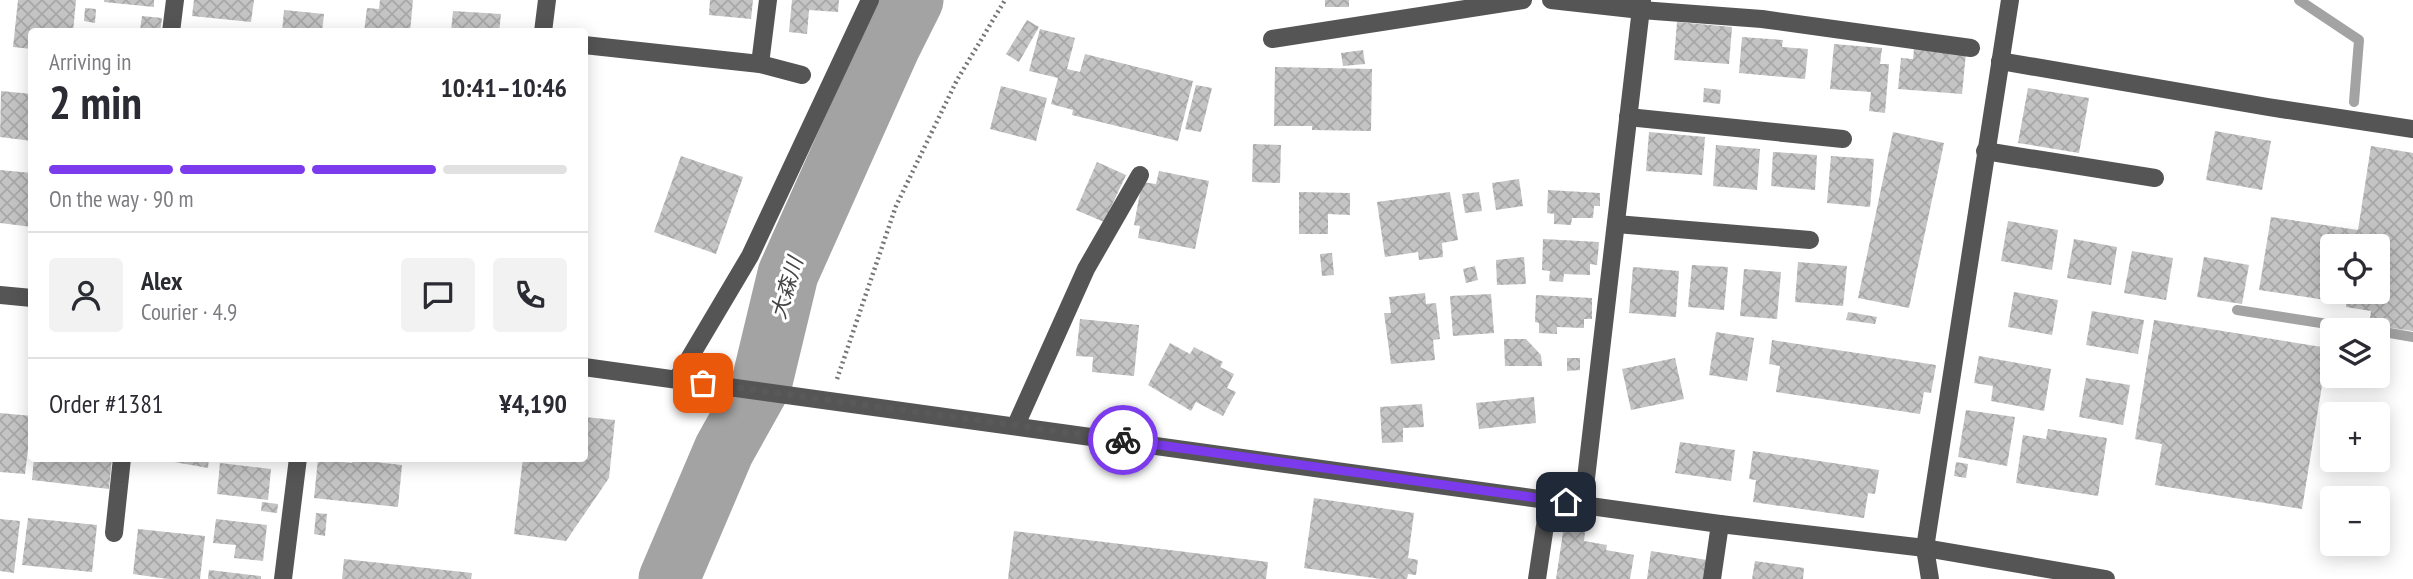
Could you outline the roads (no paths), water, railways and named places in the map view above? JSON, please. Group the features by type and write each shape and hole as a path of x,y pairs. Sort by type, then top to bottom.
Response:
{"street":[{"path":"172,28 175,0"},
{"path":"544,28 547,0"},
{"path":"760,64 768,0"},
{"path":"677,379 750,256 870,0"},
{"path":"1272,39 1523,0"},
{"path":"1551,0 1641,5 1971,48"},
{"path":"1930,579 1926,548 2010,0"},
{"path":"1583,504 1641,5"},
{"path":"588,45 760,64 802,75"},
{"path":"2000,61 2413,129"},
{"path":"1628,117 1843,139"},
{"path":"1985,151 2155,178"},
{"path":"1016,425 1086,268 1140,175"},
{"path":"1616,223 1810,240"},
{"path":"0,295 28,298"},
{"path":"588,368 1720,524 1926,548 2106,579"},
{"path":"114,533 122,462"},
{"path":"284,579 298,462"},
{"path":"1537,579 1549,499"},
{"path":"1713,579 1720,524"}],"waterway":[{"name":"大森川","path":"669,579 724,450 762,382 788,274 913,0"},
{"path":"2299,0 2359,40 2354,102"},
{"path":"2237,310 2320,323"},
{"path":"2390,333 2413,337"}]}
